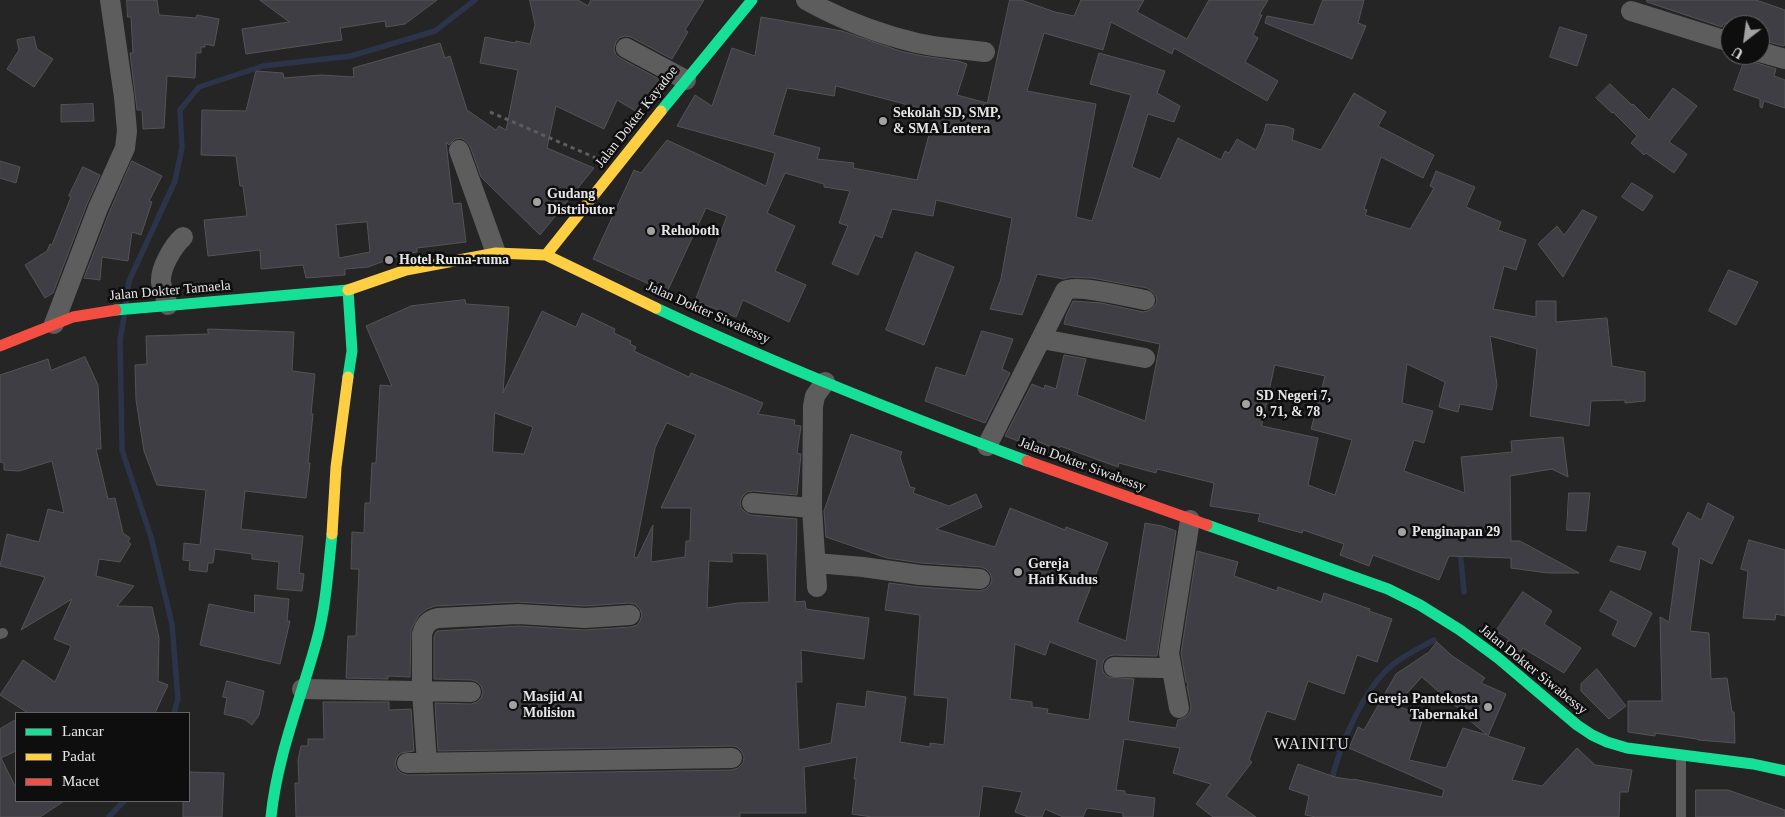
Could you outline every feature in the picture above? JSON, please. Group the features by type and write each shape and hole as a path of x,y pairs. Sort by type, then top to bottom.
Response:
{"main road":[{"name":"Jalan Dokter Kayadoe","path":"546,255 752,0"},
{"name":"Jalan Dokter Siwabessy","path":"348,290 406,270 496,253 546,255 674,316 825,382 1088,484 1388,589 1420,605 1460,630 1498,658 1577,725 1592,735 1627,748 1753,764 1785,771"},
{"name":"Jalan Dokter Tamaela","path":"0,346 83,314 348,290"},
{"path":"271,817 273,797 288,733 316,642 327,583 336,467 352,351 348,290"}],"street":[{"path":"54,324 98,208 125,148 127,131 124,96 110,0"},
{"path":"806,0 822,9 892,36 942,47 985,52"},
{"path":"1631,11 1720,39"},
{"path":"626,48 686,80"},
{"path":"1770,55 1785,60"},
{"path":"459,150 496,253"},
{"path":"159,307 161,281 167,259 177,242 183,237"},
{"path":"987,446 1065,291 1069,288 1081,288 1145,300"},
{"path":"1042,338 1145,358"},
{"path":"817,587 812,508 813,406 815,396 825,382"},
{"path":"752,504 812,508"},
{"path":"1179,708 1169,653 1190,520"},
{"path":"816,564 863,567 920,575 980,580"},
{"path":"426,763 422,692 422,634 430,620 518,614 585,618 630,615"},
{"path":"1114,667 1162,668 1170,666"},
{"path":"302,689 470,692"},
{"path":"406,763 732,758"}],"lane":[{"path":"1681,754 1681,817"}],"path":[{"path":"490,112 617,167"}],"building":[{"path":"127,0 157,0 159,15 196,18 197,15 219,19 214,46 205,44 205,47 201,47 201,53 196,53 195,78 167,76 164,128 143,129 142,110 137,110 130,53 133,53 131,17 128,17"},
{"path":"260,0 437,0 405,24 386,27 385,21 340,28 342,40 246,54 242,29 289,22"},
{"path":"530,0 578,0 588,6 591,0 704,0 685,30 688,32 672,59 631,37 619,38 616,42 614,49 616,55 659,79 639,113 617,100 604,129 556,106 547,148 594,168 540,235 481,177 470,146 461,138 455,139 449,145 446,142 453,204 461,203 466,242 417,248 417,252 401,255 368,267 345,269 345,275 306,278 303,265 261,269 260,250 208,256 204,220 247,216 236,156 201,155 202,110 246,111 256,71 283,73 284,78 321,75 354,77 353,68 440,43 445,58 450,56 467,110 496,130 499,126 506,130 518,70 480,63 485,37 530,44 535,25","holes":["367,222 370,252 339,258 336,225"]},
{"path":"1010,0 1021,0 1055,12 1074,16 1081,0 1144,0 1137,12 1187,39 1209,0 1268,0 1259,15 1262,15 1253,35 1258,38 1245,62 1278,81 1267,101 1174,48 1172,54 1111,22 1103,50 1044,33 1027,91 1096,104 1076,217 1092,221 1131,95 1090,84 1099,53 1165,71 1157,93 1180,106 1174,122 1148,114 1132,167 1160,179 1178,138 1221,160 1225,151 1229,153 1237,139 1256,150 1266,124 1294,129 1292,140 1321,150 1354,93 1386,112 1378,126 1434,155 1423,178 1381,157 1364,209 1367,210 1365,215 1410,229 1434,188 1430,186 1436,171 1475,187 1466,207 1501,222 1498,230 1526,240 1516,270 1504,266 1493,309 1536,317 1536,301 1556,301 1556,322 1607,318 1612,366 1645,372 1645,401 1625,403 1625,400 1591,401 1589,426 1530,416 1537,349 1490,336 1497,385 1492,410 1460,404 1458,412 1439,407 1445,382 1407,364 1402,403 1433,411 1424,443 1414,440 1404,471 1465,493 1461,457 1512,452 1511,441 1563,437 1568,477 1552,469 1510,476 1511,541 1520,541 1579,573 1548,573 1511,568 1511,558 1449,556 1439,580 1373,555 1369,566 1340,555 1344,544 1303,530 1302,533 1258,521 1260,514 1210,506 1214,483 1157,469 1156,473 1119,463 1118,467 1060,446 1058,450 1021,434 1018,441 1005,436 1032,384 1044,389 1045,385 1056,389 1064,355 1086,359 1077,395 1145,421 1160,344 1064,324 1073,301 1101,303 1143,312 1148,311 1157,302 1156,296 1147,288 1092,278 1070,277 1064,279 1037,274 1022,315 990,309 1001,279 1012,218 936,200 933,216 892,209 882,238 875,235 858,275 832,264 848,226 839,223 850,191 824,187 824,184 785,173 767,213 795,226 775,271 806,285 789,322 743,300 736,317 695,301 727,216 706,208 667,292 593,259 634,170 641,173 667,140 766,186 775,153 677,126 695,95 712,106 732,48 755,56 761,17 842,31 900,51 967,64 957,95 987,103","holes":["836,86 935,112 917,180 853,168 854,163 817,159 820,148 773,135 787,88 834,96","1275,365 1325,376 1311,429 1352,440 1335,495 1308,485 1318,438 1262,426"]},
{"path":"1323,0 1364,0 1358,23 1366,26 1352,59 1265,23 1267,16 1313,25"},
{"path":"1647,0 1756,0 1785,10 1785,44 1784,46 1770,42 1770,15 1720,15 1720,26 1647,2"},
{"path":"1560,27 1587,35 1577,66 1550,57"},
{"path":"34,37 37,49 53,59 34,87 7,69 19,50 17,40"},
{"path":"1743,65 1763,65 1776,69 1774,76 1785,80 1785,108 1764,101 1762,108 1760,107 1760,99 1734,90"},
{"path":"1610,84 1649,120 1673,88 1697,106 1669,142 1687,154 1674,173 1646,153 1644,155 1631,143 1637,136 1596,98"},
{"path":"93,104 94,121 61,122 61,105"},
{"path":"0,161 20,167 16,183 0,178"},
{"path":"132,161 162,176 149,201 152,202 141,235 132,232 128,261 102,257 100,280 84,278 109,213"},
{"path":"83,167 100,175 53,293 45,298 25,265 47,251 50,244 52,245 71,197 69,196"},
{"path":"1632,183 1653,196 1643,211 1622,197"},
{"path":"1583,210 1597,217 1563,277 1538,244 1557,226 1564,235"},
{"path":"916,252 954,267 924,345 886,330"},
{"path":"1729,270 1758,282 1736,325 1709,311"},
{"path":"465,300 466,304 509,307 503,393 542,311 576,327 582,313 615,329 614,333 631,341 630,344 636,347 634,351 689,377 691,373 763,403 758,414 795,420 794,425 801,426 797,453 801,454 797,495 747,492 740,502 741,508 751,515 797,519 795,602 805,601 806,609 869,618 864,659 801,650 802,682 796,682 799,750 831,743 837,703 865,707 867,691 906,697 900,742 930,747 930,743 944,745 948,698 914,695 920,615 885,610 889,583 979,591 986,589 992,580 990,573 981,567 921,563 887,558 826,537 824,511 851,434 902,452 900,457 910,487 915,488 913,493 949,506 976,494 982,507 936,529 995,547 1010,508 1065,530 1066,527 1108,543 1077,622 1126,641 1145,523 1176,531 1157,656 1114,655 1104,660 1102,666 1103,672 1108,677 1134,679 1128,721 1176,728 1178,720 1186,717 1190,712 1188,683 1186,682 1181,653 1197,551 1238,562 1234,576 1277,591 1278,587 1321,602 1324,593 1392,619 1377,662 1357,655 1344,694 1308,681 1295,720 1267,711 1249,760 1252,762 1226,796 1256,817 1213,817 1196,804 1211,784 1173,773 1180,748 1124,739 1116,790 1125,791 1125,794 1155,798 1153,817 1123,817 1123,813 1087,808 1083,817 1063,817 1045,809 1042,817 1028,817 1015,812 1022,792 983,786 979,817 872,817 852,814 857,757 804,767 806,813 740,813 740,817 296,817 295,783 299,783 298,760 301,746 308,746 308,739 324,739 323,702 389,702 389,710 411,709 414,751 401,753 395,763 401,773 407,775 732,770 738,768 743,763 744,757 742,752 737,747 732,746 438,751 435,703 471,704 481,698 483,692 481,686 472,680 434,679 434,636 437,631 518,626 584,630 631,627 637,625 642,615 640,609 635,604 585,606 517,602 435,606 419,615 411,630 410,677 388,676 388,679 346,678 348,636 356,636 359,569 351,569 352,532 364,533 365,503 370,503 372,463 376,463 380,385 392,386 366,326 411,306","holes":["495,413 533,427 524,454 493,452","667,423 696,435 661,508 691,508 690,541 686,541 685,557 651,562 653,525 637,558 634,557 655,448","732,553 767,554 769,602 737,603 707,608 709,561 732,562","1050,642 1097,660 1089,720 1047,713 1048,709 1032,707 1032,702 1010,699 1015,644 1045,655"]},
{"path":"208,329 294,332 292,371 315,374 306,498 245,491 241,529 303,536 299,573 304,574 302,591 277,589 279,562 252,559 252,554 215,549 213,563 208,563 207,572 189,570 190,561 183,560 184,543 200,545 206,490 157,485 144,451 136,400 135,365 147,364 146,336 208,334"},
{"path":"982,331 1013,339 1002,369 1010,373 985,423 925,401 936,367 965,376"},
{"path":"85,357 98,385 101,449 96,449 108,499 115,498 123,533 130,538 128,542 131,544 120,562 99,559 96,576 134,586 117,606 152,607 159,638 158,681 168,685 155,712 26,712 0,695 23,660 55,682 71,646 54,639 72,599 21,630 45,577 0,566 7,534 39,542 48,509 64,513 52,461 19,471 4,470 4,463 0,462 0,375 48,359 51,370"},
{"path":"1569,493 1590,493 1586,531 1567,530"},
{"path":"1708,503 1734,517 1712,564 1700,558 1690,631 1709,633 1711,679 1727,678 1732,712 1734,712 1735,743 1698,740 1655,733 1655,736 1628,732 1628,701 1662,701 1660,617 1669,622 1679,548 1672,544 1688,512 1701,520"},
{"path":"1749,540 1785,550 1785,616 1776,614 1775,620 1743,618 1748,571 1741,569"},
{"path":"1618,546 1646,552 1640,570 1610,561"},
{"path":"1611,591 1652,613 1635,647 1612,635 1618,621 1600,611"},
{"path":"1523,592 1552,611 1544,624 1581,648 1564,673 1523,648 1519,654 1506,644 1509,639 1496,631"},
{"path":"255,595 289,599 287,621 290,621 280,664 200,645 209,604 254,613"},
{"path":"1437,642 1451,655 1485,678 1481,683 1506,694 1488,736 1525,748 1512,780 1542,786 1577,748 1595,765 1632,770 1628,792 1620,792 1619,817 1316,817 1305,815 1309,796 1289,789 1298,764 1335,777 1442,797 1444,790 1349,748 1358,727 1364,730 1396,674 1429,652","holes":["1422,677 1451,703 1469,715 1467,718 1487,735 1463,728 1446,768 1409,760 1424,715 1396,706"]},
{"path":"1597,669 1626,706 1609,719 1581,691 1581,684"},
{"path":"227,681 264,691 259,715 252,725 244,719 224,714 227,698 223,697"},
{"path":"15,721 15,751 1,758 15,786 15,802 62,802 40,817 0,817 0,729"},
{"path":"190,772 224,773 222,817 183,817 183,802 190,802"},
{"path":"1696,790 1728,790 1785,810 1785,817 1696,817"}],"waterway":[{"path":"126,303 129,281 175,181 182,148 180,110 199,87 263,66 351,56 435,31 475,0"},
{"path":"124,317 120,340 122,450 151,537 172,624 178,699 174,712"},
{"path":"1460,550 1464,592"},
{"path":"1331,783 1346,736 1371,689 1391,666 1406,655 1434,640"},
{"path":"109,817 123,802"}],"traffic: fast":[{"path":"661,111 752,0"},
{"path":"116,310 348,290 352,351 348,377"},
{"path":"656,308 840,388 1027,461"},
{"path":"1207,525 1388,589 1420,605 1460,630 1498,658 1577,725 1607,742 1627,748 1753,764 1785,771"},
{"path":"271,817 278,773 319,630 332,534"}],"traffic: slow":[{"path":"546,255 661,111"},
{"path":"348,290 406,270 496,253 546,255 656,308"},
{"path":"332,534 336,467 348,377"}],"traffic: jam":[{"path":"0,346 73,317 116,310"},
{"path":"1027,461 1207,525"}],"place":[{"name":"Sekolah SD, SMP, & SMA Lentera","path":"883,121"},
{"name":"Gudang Distributor","path":"537,202"},
{"name":"Rehoboth","path":"651,231"},
{"name":"Hotel Ruma-ruma","path":"389,260"},
{"name":"SD Negeri 7, 9, 71, & 78","path":"1246,404"},
{"name":"Penginapan 29","path":"1402,532"},
{"name":"Gereja Hati Kudus","path":"1018,572"},
{"name":"Masjid Al Molision","path":"513,705"},
{"name":"Gereja Pantekosta Tabernakel","path":"1488,707"}],"district":[{"name":"WAINITU","path":"1312,745"}]}
